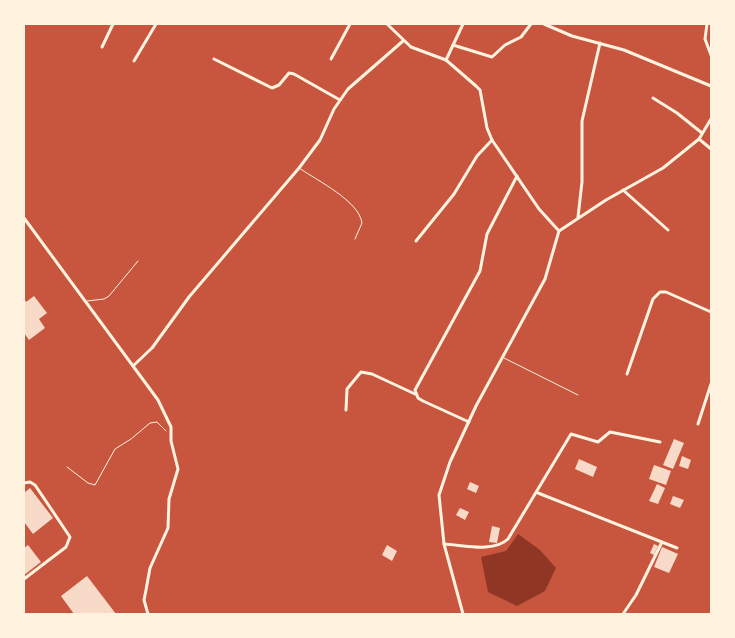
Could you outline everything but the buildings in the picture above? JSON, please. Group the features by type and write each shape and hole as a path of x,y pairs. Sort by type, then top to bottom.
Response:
{"street":[{"path":"102,48 113,24"},
{"path":"134,61 156,24"},
{"path":"331,59 350,24"},
{"path":"387,24 403,42 411,47 446,60 480,90 487,128 492,140 539,209 559,231"},
{"path":"446,60 463,24"},
{"path":"453,45 492,57 505,45 521,37 531,24"},
{"path":"544,24 572,36 624,50 711,86"},
{"path":"707,24 705,38 711,55"},
{"path":"133,366 152,348 189,297 299,168 320,140 340,100 348,89 403,42"},
{"path":"578,218 582,182 582,121 600,43"},
{"path":"214,59 272,88 279,85 286,75 294,74 340,100"},
{"path":"653,98 677,113 702,133"},
{"path":"463,614 444,544 439,495 450,462 468,422 545,279 559,231 623,190 663,168 699,139 711,119"},
{"path":"699,139 711,149"},
{"path":"416,241 454,194 477,156 492,140"},
{"path":"415,394 417,386 480,271 487,234 516,176"},
{"path":"623,190 668,230"},
{"path":"24,218 133,366 167,416 172,428 178,468 169,499 168,528 150,568 144,600 148,614"},
{"path":"627,374 653,299 657,294 666,292 711,312"},
{"path":"346,410 347,389 361,372 372,374 415,394 423,401 468,422"},
{"path":"698,424 711,384"},
{"path":"444,544 491,547 503,544 538,493 571,434 598,442 610,432 660,442"},
{"path":"24,483 30,482 35,485 70,538 66,547 24,579"},
{"path":"538,493 677,548"},
{"path":"623,614 636,595 662,542"}],"lane":[{"path":"299,168 348,201 358,212 362,224 355,239"},
{"path":"85,301 101,300 109,296 138,261"},
{"path":"502,357 578,395"}],"path":[{"path":"67,467 88,483 95,485 115,450 150,423 158,422 172,438"}],"shaded area":[{"path":"518,534 540,550 556,568 545,591 517,606 488,592 481,557 506,551"}]}
